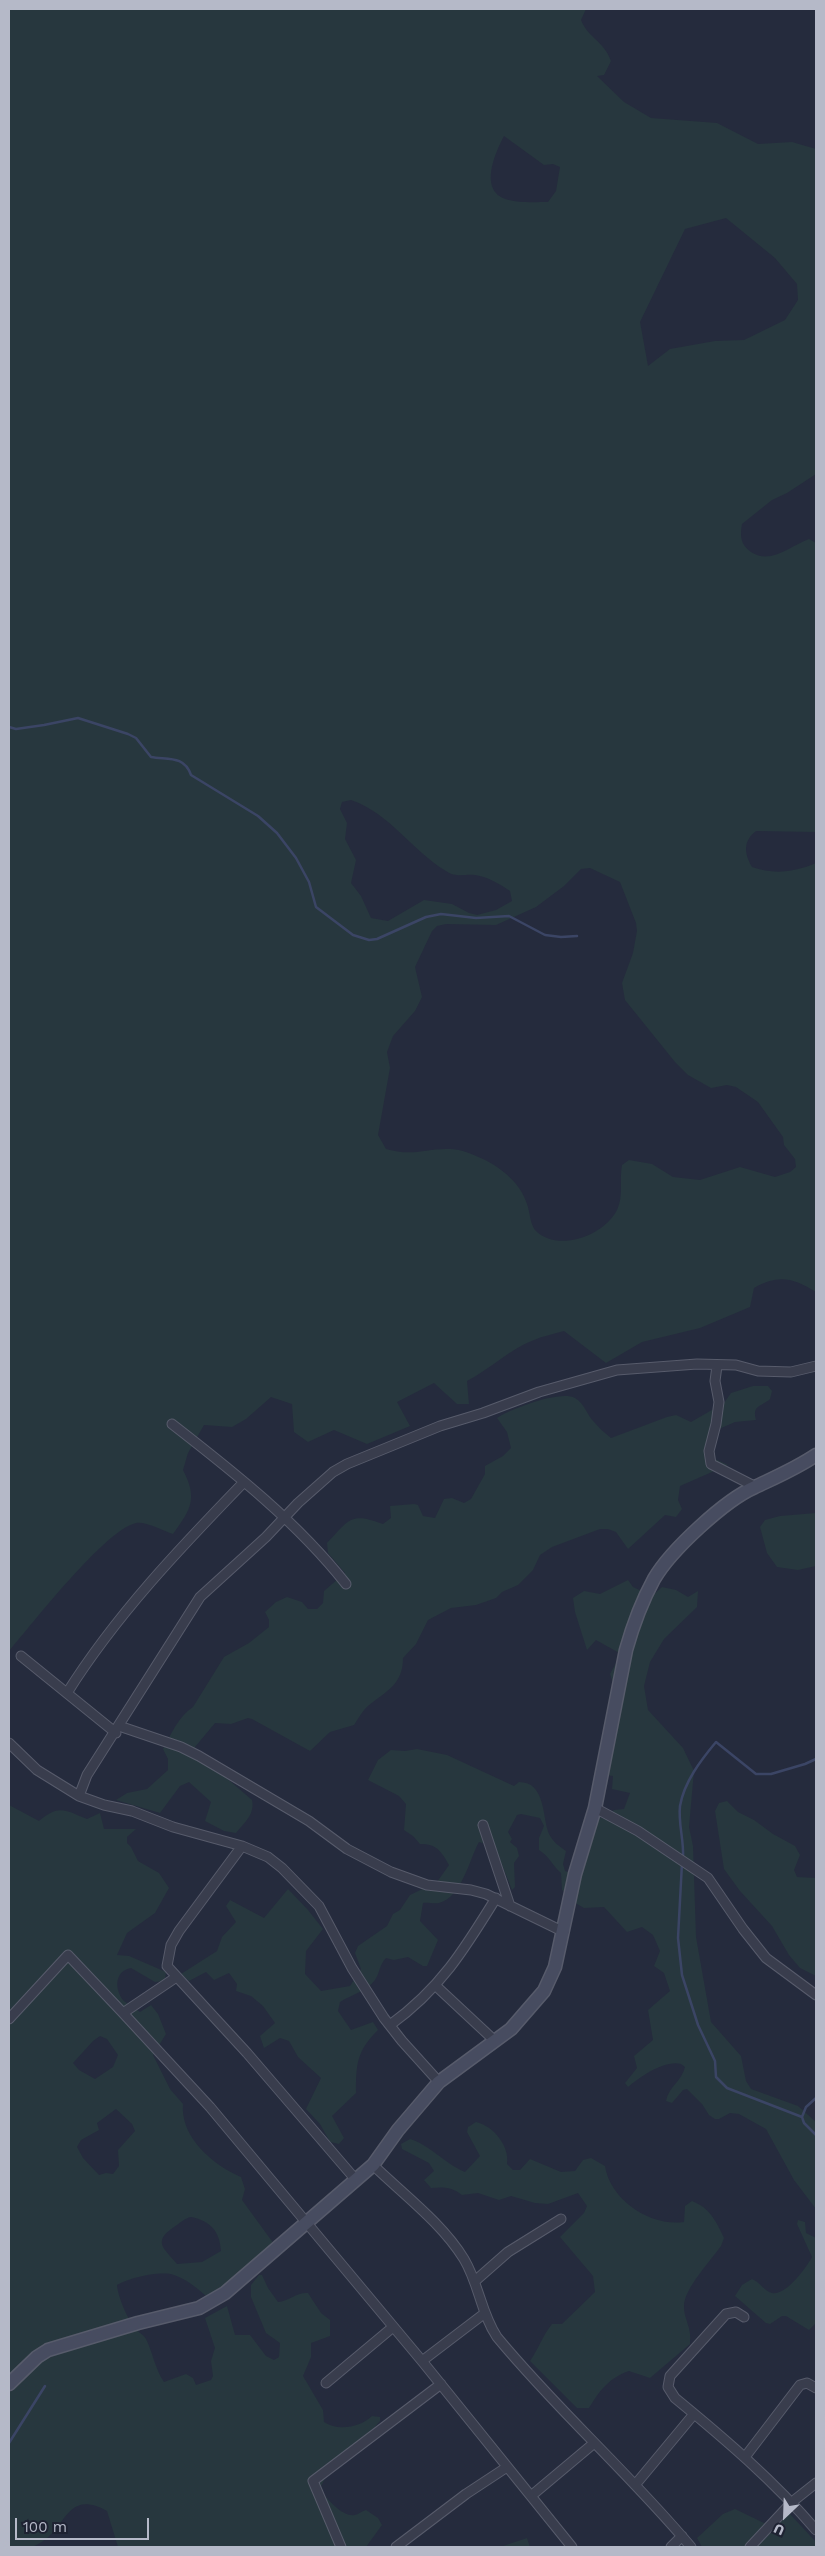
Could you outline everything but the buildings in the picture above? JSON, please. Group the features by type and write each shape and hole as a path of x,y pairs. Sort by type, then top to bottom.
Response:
{"main road":[{"path":"9,2384 32,2361 48,2350 138,2323 199,2308 215,2300 242,2280 373,2165 398,2130 439,2082 511,2029 544,1991 555,1967 564,1932 574,1874 596,1808 626,1650 632,1628 654,1578 689,1537 714,1515 756,1487 789,1472 816,1455"}],"street":[{"path":"79,1796 87,1775 118,1730 200,1597 326,1479 347,1464 440,1426 539,1392 617,1370 664,1365 736,1365 771,1372 806,1370 816,1366"},
{"path":"717,1366 715,1381 718,1402 716,1424 709,1451 711,1464 756,1487"},
{"path":"172,1424 286,1517 346,1584"},
{"path":"67,1693 99,1643 141,1593 244,1482"},
{"path":"21,1656 67,1693 118,1730 181,1747 199,1756 309,1821 347,1849 391,1872 427,1884 471,1890 496,1898 564,1932"},
{"path":"9,1743 37,1770 79,1796 104,1805 132,1810 173,1827 242,1846 268,1857 282,1868 319,1906 352,1968 390,2025 439,2082"},
{"path":"596,1808 638,1830 708,1878 738,1922 766,1958 816,1995"},
{"path":"483,1824 510,1906"},
{"path":"242,1846 194,1909 171,1945 166,1966 175,1978 247,2053 356,2180"},
{"path":"390,2025 436,1986 458,1957 496,1898"},
{"path":"9,2019 68,1955 210,2108 441,2384 572,2547"},
{"path":"123,2013 175,1978"},
{"path":"436,1986 495,2041"},
{"path":"373,2165 437,2227 463,2258 475,2280 491,2328 502,2344 691,2547"},
{"path":"475,2280 508,2252 561,2218"},
{"path":"744,2316 736,2312 726,2314 670,2376 668,2387 670,2392 745,2457 792,2502 816,2530"},
{"path":"422,2361 485,2314"},
{"path":"326,2383 393,2327"},
{"path":"745,2457 800,2385 807,2383 816,2388"},
{"path":"341,2547 313,2481 441,2384"},
{"path":"635,2485 694,2414"},
{"path":"531,2496 594,2444"},
{"path":"396,2547 466,2494 507,2467"},
{"path":"750,2547 792,2502 816,2482"},
{"path":"671,2547 682,2536"}],"shaded area":[{"path":"9,9 586,9 581,20 608,54 611,61 604,75 597,76 624,102 651,118 717,123 758,144 792,142 816,149 816,474 787,493 772,500 742,524 741,532 745,546 751,552 758,555 766,556 780,553 809,539 816,543 816,832 756,831 747,843 746,852 752,867 768,871 800,869 816,863 816,1292 793,1281 779,1279 771,1281 754,1288 750,1307 700,1328 642,1342 606,1363 564,1331 541,1337 525,1344 467,1381 469,1404 457,1404 434,1383 397,1402 410,1426 367,1444 334,1430 308,1442 294,1432 292,1404 271,1397 246,1419 232,1427 204,1425 188,1453 183,1470 190,1489 190,1504 184,1518 173,1534 140,1523 123,1529 106,1542 70,1579 9,1651","holes":["504,136 544,165 553,164 560,167 556,191 548,202 513,201 499,196 491,182 491,172 496,153","726,218 775,258 797,284 798,300 785,320 744,340 715,341 670,349 648,366 640,322 685,229","351,800 378,814 422,853 450,873 480,876 498,883 510,891 512,901 496,910 477,915 452,904 424,900 388,921 371,918 361,896 351,883 356,860 345,839 347,823 340,809 342,802","590,868 620,882 636,923 637,931 633,953 622,983 625,1000 675,1062 688,1075 711,1088 727,1085 736,1087 758,1102 783,1137 784,1145 795,1159 796,1167 790,1172 775,1177 740,1167 700,1180 673,1177 652,1164 629,1160 622,1165 619,1204 611,1219 591,1234 567,1241 544,1237 535,1230 527,1204 520,1190 510,1177 490,1163 472,1154 454,1149 412,1152 386,1149 378,1135 390,1068 387,1052 393,1036 415,1011 422,997 415,967 432,931 437,926 446,924 496,925 536,907 564,886 581,869"]},
{"path":"753,1386 768,1386 772,1391 770,1399 756,1409 756,1420 735,1422 719,1429 711,1457 728,1465 680,1486 678,1500 682,1509 676,1517 665,1515 628,1549 616,1532 608,1529 600,1529 552,1547 540,1555 533,1570 518,1585 502,1592 496,1598 476,1605 451,1608 428,1620 416,1644 403,1658 397,1681 366,1708 354,1725 330,1732 310,1751 252,1719 248,1718 231,1724 215,1723 195,1747 202,1762 223,1775 252,1800 251,1814 236,1833 224,1831 205,1821 211,1802 189,1782 180,1786 160,1813 116,1800 127,1793 147,1789 168,1770 168,1759 163,1749 176,1726 193,1707 224,1657 249,1643 269,1627 269,1620 265,1612 276,1602 287,1597 302,1602 308,1609 317,1609 323,1603 324,1591 345,1573 328,1553 327,1543 346,1523 357,1518 383,1524 391,1518 390,1506 414,1504 418,1505 423,1516 435,1518 444,1499 452,1498 464,1503 471,1499 485,1474 485,1466 503,1456 511,1448 507,1432 497,1418 547,1398 568,1396 578,1400 594,1422 611,1438 676,1415 691,1422 724,1403 731,1393"},
{"path":"816,1513 816,1566 798,1570 777,1567 767,1553 760,1527 765,1520 780,1516"},
{"path":"628,1580 633,1587 652,1596 662,1587 676,1590 688,1597 698,1591 697,1607 664,1639 650,1662 644,1686 648,1710 683,1748 694,1771 689,1827 693,1846 696,1937 711,2022 741,2056 746,2081 751,2089 798,2106 816,2122 816,2209 794,2180 766,2129 739,2114 730,2113 715,2119 709,2115 702,2104 687,2089 683,2090 672,2103 666,2101 670,2091 683,2072 685,2067 681,2064 675,2063 661,2066 639,2078 628,2087 625,2083 637,2068 634,2056 653,2040 648,2010 670,1991 664,1973 654,1966 660,1951 653,1935 642,1927 627,1932 604,1907 584,1908 562,1890 561,1873 539,1850 539,1838 544,1826 540,1818 521,1814 517,1815 508,1832 512,1839 510,1842 517,1848 519,1856 514,1863 515,1887 512,1890 495,1847 479,1842 464,1877 454,1893 439,1903 423,1903 420,1921 438,1940 427,1966 423,1966 408,1957 394,1960 386,1958 377,1977 371,1984 340,2002 338,2011 351,2030 373,2022 378,2030 366,2044 359,2058 356,2073 356,2093 332,2116 344,2138 339,2144 330,2142 320,2124 306,2109 321,2078 298,2057 289,2041 280,2038 264,2048 260,2036 275,2023 263,2006 251,1996 236,1991 237,1984 229,1973 214,1980 206,1972 189,1981 181,1974 217,1951 222,1937 236,1922 226,1906 230,1900 264,1918 288,1889 323,1929 306,1951 305,1974 321,1991 350,1986 361,1969 355,1953 358,1946 387,1926 393,1914 400,1910 410,1895 437,1882 449,1865 438,1849 431,1845 420,1844 404,1830 406,1804 399,1796 368,1780 378,1760 391,1750 405,1751 417,1749 447,1755 514,1786 519,1782 534,1788 542,1802 549,1834 554,1842 566,1851 563,1864 565,1871 571,1873 590,1812 604,1819 614,1810 624,1809 630,1793 612,1789 613,1776 595,1774 614,1686 610,1674 621,1654 596,1640 587,1650 575,1612 573,1598 584,1591 600,1594"},
{"path":"727,1801 738,1812 795,1846 800,1855 794,1870 797,1877 816,1878 816,1976 800,1968 789,1955 772,1926 740,1891 724,1869 715,1811 719,1803"},
{"path":"9,1805 39,1821 52,1812 62,1810 87,1819 100,1813 104,1829 136,1829 127,1837 127,1843 138,1861 159,1873 169,1888 155,1913 127,1933 117,1955 129,1956 166,1972 165,1981 155,1982 131,1968 119,1976 118,1990 123,2000 140,2012 151,2005 158,2014 166,2034 153,2055 170,2089 183,2104 183,2116 187,2128 200,2148 220,2165 241,2177 245,2189 242,2200 274,2244 216,2294 206,2296 187,2281 161,2273 136,2277 122,2282 117,2285 126,2313 135,2328 146,2339 158,2372 164,2382 186,2374 193,2378 196,2385 211,2380 213,2376 211,2361 215,2348 205,2318 227,2306 235,2335 250,2335 266,2356 274,2360 279,2357 280,2343 266,2333 251,2297 251,2285 259,2275 262,2275 278,2302 308,2293 321,2313 330,2320 330,2336 311,2343 311,2357 303,2376 323,2410 324,2422 335,2427 348,2427 355,2426 372,2416 380,2417 380,2421 348,2458 325,2478 320,2489 331,2502 345,2513 355,2515 366,2510 378,2518 382,2525 366,2547 118,2547 107,2511 93,2505 82,2505 73,2509 43,2541 29,2548 9,2547","holes":["100,2036 107,2039 118,2055 113,2067 95,2079 79,2070 73,2063","116,2109 132,2124 135,2131 118,2150 119,2166 113,2174 99,2175 83,2158 77,2147 81,2140 99,2130 97,2123","189,2218 204,2221 213,2228 219,2238 221,2251 202,2262 177,2264 162,2245 163,2237 182,2221"]},
{"path":"476,2122 489,2128 499,2138 506,2151 507,2164 513,2170 520,2170 530,2159 561,2172 575,2171 583,2160 591,2158 605,2166 608,2178 615,2190 634,2209 658,2220 684,2222 685,2206 692,2201 708,2211 715,2221 724,2238 721,2246 693,2283 685,2299 684,2311 690,2333 690,2344 650,2378 629,2371 610,2381 589,2408 577,2408 530,2361 552,2324 562,2324 595,2292 593,2276 560,2237 584,2213 587,2206 578,2193 548,2204 535,2203 511,2196 499,2200 478,2193 462,2195 455,2190 447,2188 431,2188 424,2180 434,2171 429,2163 402,2149 401,2144 410,2139 417,2142 465,2172 480,2156 467,2132 468,2127"},
{"path":"798,2220 805,2222 806,2233 816,2238 816,2323 809,2330 786,2316 782,2316 770,2324 766,2323 735,2296 742,2285 752,2279 769,2292 777,2293 789,2286 805,2268 812,2257 797,2224"},
{"path":"735,2509 764,2523 789,2513 816,2542 816,2547 702,2547 697,2538 723,2514"},
{"path":"527,2538 530,2547 500,2547"}],"waterway":[{"path":"9,727 16,729 78,718 136,738 151,757 179,761 184,764 191,775 258,816 277,833 296,858 309,882 316,907 353,935 369,940 377,939 426,917 441,914 476,918 509,916 545,935 577,936"},
{"path":"683,1857 680,1825 682,1797 694,1772 716,1742 756,1774 771,1774 816,1759"},
{"path":"682,1863 678,1938 682,1975 698,2025 715,2061 716,2077 727,2088 802,2117 804,2123 816,2135"},
{"path":"802,2117 806,2107 816,2098"},
{"path":"9,2443 45,2386"}]}
